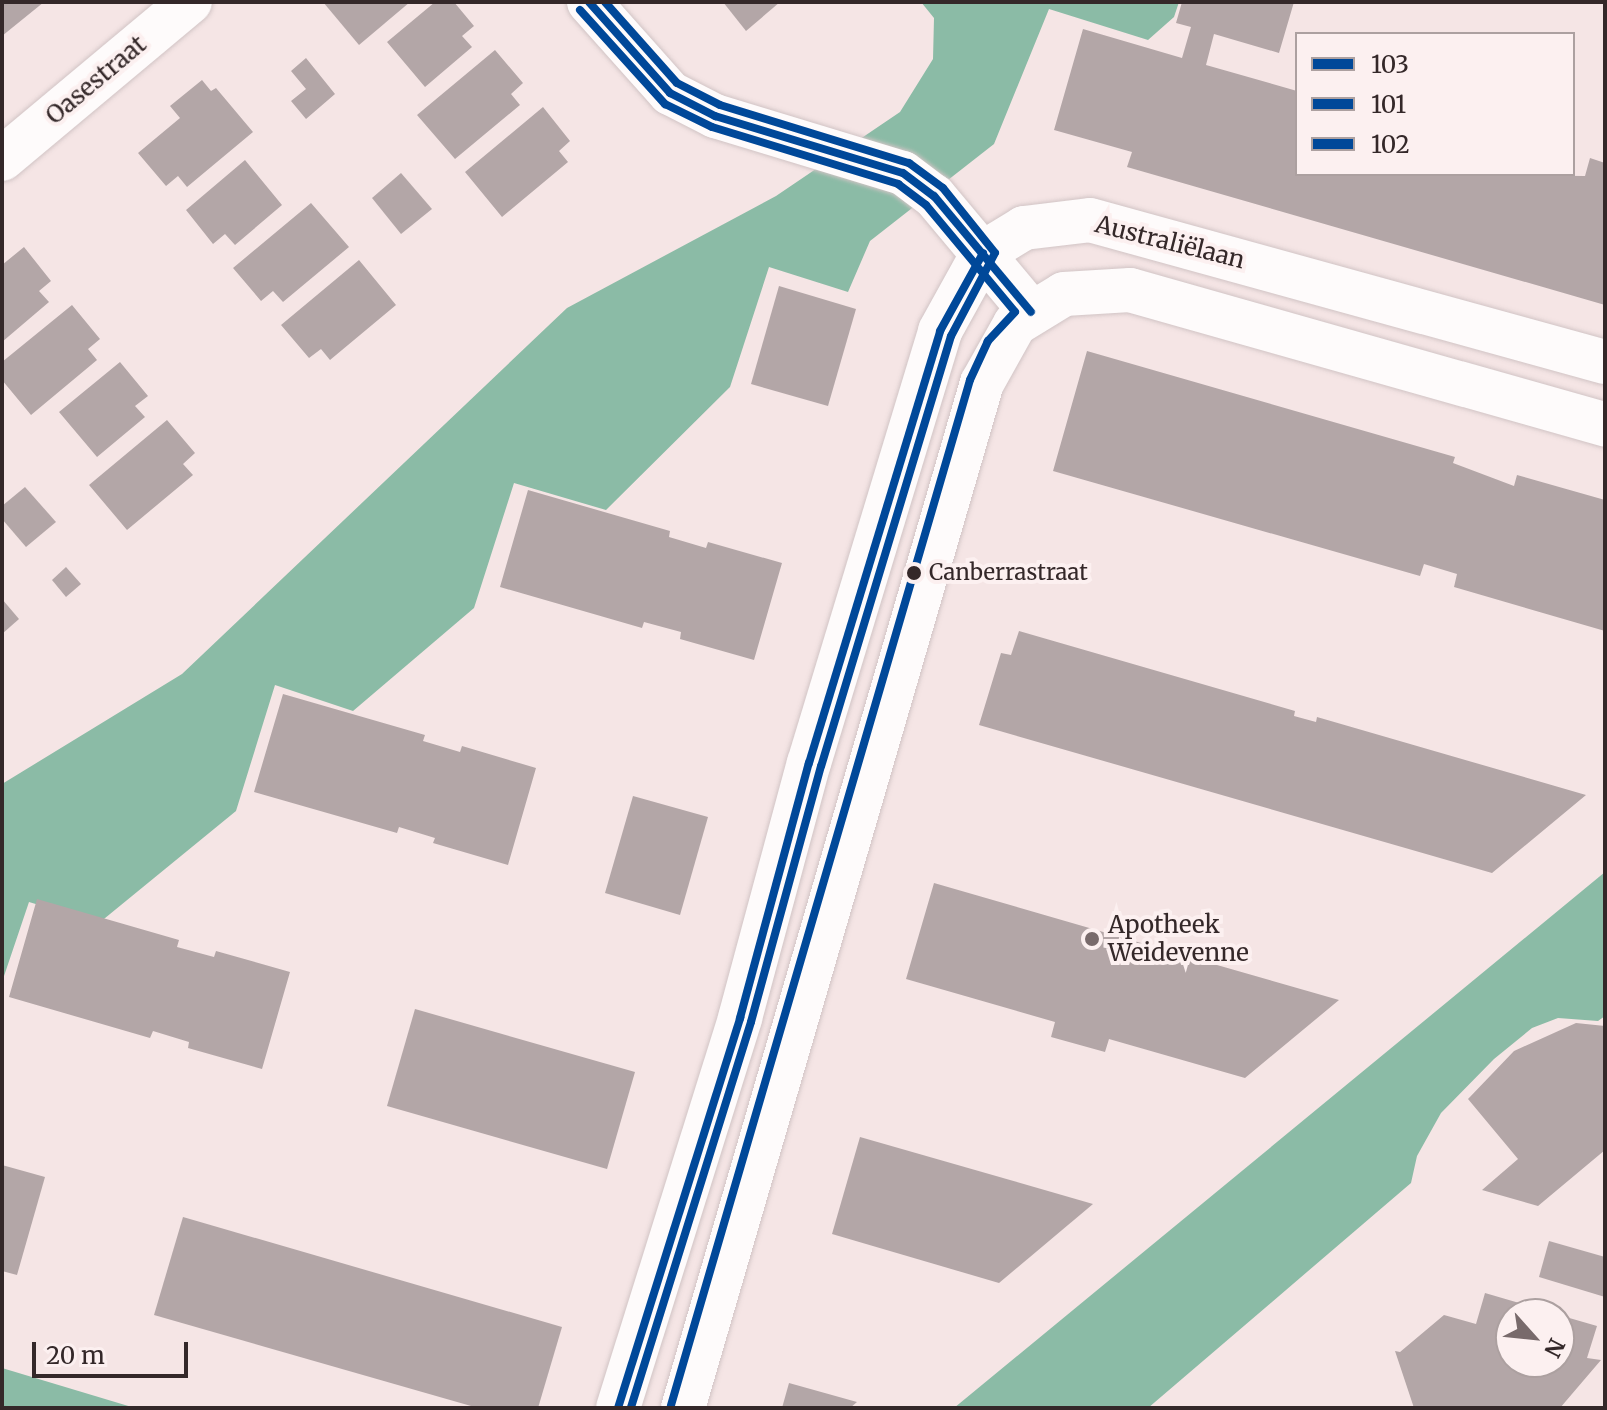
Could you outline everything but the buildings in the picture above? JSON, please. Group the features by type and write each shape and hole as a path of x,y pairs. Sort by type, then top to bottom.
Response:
{"street":[{"name":"Oasestraat","path":"2,159 190,2"},
{"path":"589,2 652,80 670,93 715,116 903,173 934,196 1031,312"},
{"name":"Australiëlaan","path":"618,1408 740,1018 809,763 889,509 940,331 983,253 1024,228 1090,220 1605,362"},
{"path":"683,1408 716,1286 982,383 998,347 1031,312 1064,294 1130,290 1605,424"},
{"path":"889,509 941,525"},
{"path":"809,763 867,779"},
{"path":"740,1018 792,1032"},
{"path":"661,1269 716,1286"}],"shaded area":[{"path":"921,2 1179,2 1174,17 1148,40 1049,9 994,144 870,241 848,292 769,267 730,387 606,510 514,483 474,608 353,711 275,685 236,811 99,923 29,902 2,982 2,784 182,674 567,308 776,196 900,112 933,59 934,18"},
{"path":"1605,872 1605,1016 1598,1021 1558,1018 1532,1028 1494,1059 1441,1113 1417,1156 1411,1183 1148,1408 954,1408"},
{"path":"2,1368 135,1408 2,1408"}],"transit line":[{"name":"103","path":"589,2 670,93 715,116 903,173 934,196 1031,312"},
{"name":"102","path":"605,2 677,83 720,105 909,163 943,188 995,253 951,336 821,766 751,1022 631,1408"},
{"name":"101","path":"580,10 665,104 712,127 898,184 926,205 1015,312 988,341 970,380 671,1405"},
{"name":"103","path":"618,1408 740,1018 809,763 940,331 983,253"}],"place":[{"name":"Canberrastraat","path":"914,573"},
{"name":"Apotheek Weidevenne","path":"1092,939"}]}
